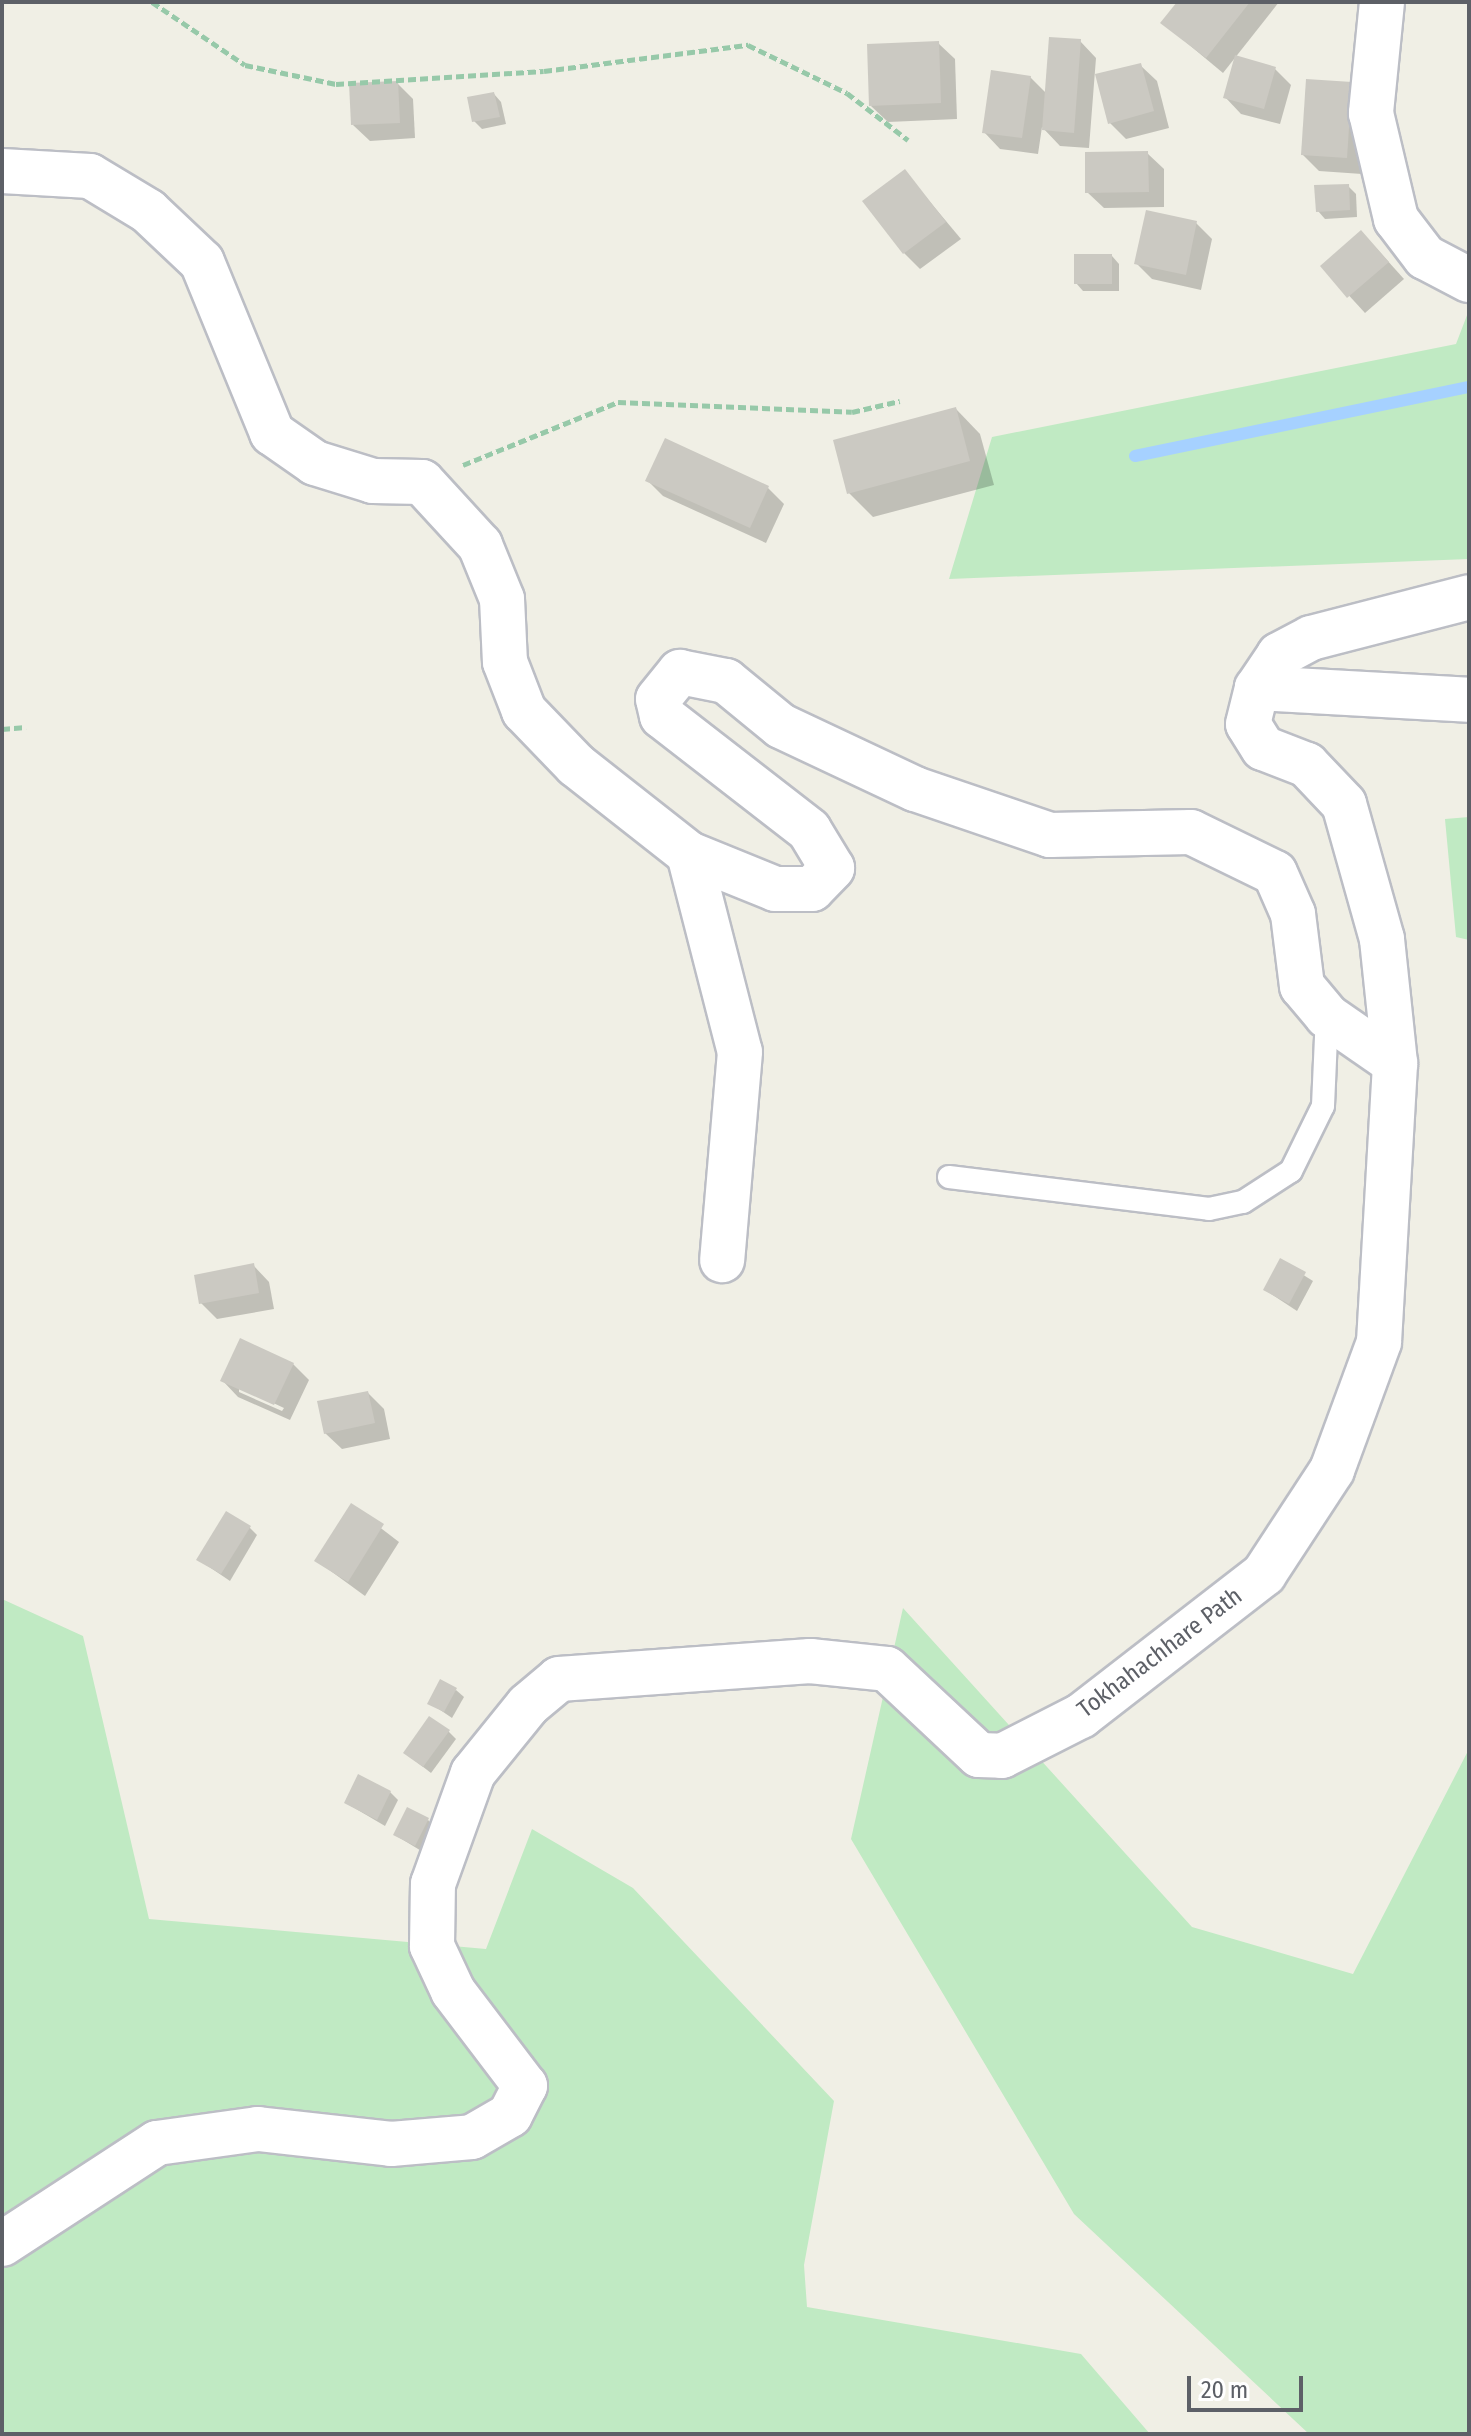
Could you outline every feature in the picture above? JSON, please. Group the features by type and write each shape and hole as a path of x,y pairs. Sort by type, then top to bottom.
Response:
{"main road":[{"path":"1382,2 1371,113 1396,219 1425,257 1469,280"},
{"path":"2,171 90,176 148,211 202,262 272,433 315,463 373,481 422,482 480,545 502,599 505,662 524,711 576,765 689,854 775,889 812,889 832,868 809,830 662,716 658,699 667,683 680,672 699,672 726,681 781,726 915,789 1050,835 1191,832 1275,873 1293,914 1302,986 1327,1016 1395,1063"},
{"name":"Tokhahachhare Path","path":"2,2244 157,2143 258,2129 391,2144 472,2137 510,2115 525,2086 473,2020 442,1969 432,1946 433,1884 473,1773 528,1705 559,1679 810,1661 887,1669 979,1755 1002,1756 1081,1716 1264,1574 1332,1470 1379,1342 1395,1063 1382,939 1344,804 1307,765 1263,748 1248,724 1257,688 1279,655 1311,638 1469,597"},
{"path":"1257,688 1469,700"},
{"path":"689,854 740,1052 722,1260"}],"lane":[{"path":"949,1177 1209,1209 1243,1202 1291,1171 1323,1106 1327,1016"}],"path":[{"path":"152,2 245,65 336,84 544,71 748,45 847,93 908,140"},
{"path":"422,482 618,402 852,412 900,401"},
{"path":"2,729 26,727"}],"green space":[{"path":"1469,310 1469,559 949,579 992,437 1456,344"},
{"path":"1469,817 1469,940 1456,937 1445,819"},
{"path":"2,1599 83,1636 149,1919 486,1949 532,1829 633,1888 834,2101 804,2265 807,2307 1081,2354 1150,2434 2,2434"},
{"path":"903,1608 1192,1927 1353,1974 1469,1749 1469,2434 1309,2434 1074,2214 851,1839"}],"building":[{"path":"1177,2 1250,2 1206,58 1160,23"},
{"path":"1049,37 1081,39 1074,133 1042,130"},
{"path":"939,41 941,103 869,106 867,44"},
{"path":"1235,55 1276,67 1264,109 1223,98"},
{"path":"1141,63 1154,111 1108,124 1095,74"},
{"path":"991,70 1031,76 1022,138 982,133"},
{"path":"1306,79 1352,82 1347,158 1301,155"},
{"path":"398,81 400,123 351,125 349,83"},
{"path":"494,92 500,117 472,122 467,97"},
{"path":"1148,151 1149,192 1085,193 1085,152"},
{"path":"905,169 946,222 903,254 862,201"},
{"path":"1349,184 1350,210 1316,212 1314,185"},
{"path":"1146,210 1197,221 1186,275 1134,264"},
{"path":"1361,230 1389,262 1347,298 1320,266"},
{"path":"1074,254 1112,254 1112,284 1074,284"},
{"path":"956,407 970,461 847,494 833,440"},
{"path":"665,438 769,486 750,528 645,481"},
{"path":"1280,1258 1306,1272 1289,1304 1263,1290"},
{"path":"254,1263 259,1293 199,1304 194,1275"},
{"path":"240,1338 294,1363 274,1405 220,1381"},
{"path":"368,1391 375,1423 324,1434 317,1401"},
{"path":"351,1503 384,1524 348,1582 314,1561"},
{"path":"226,1511 251,1526 221,1574 196,1560"},
{"path":"440,1679 457,1688 444,1712 427,1704"},
{"path":"429,1716 450,1730 423,1767 403,1753"},
{"path":"358,1774 391,1791 377,1820 344,1803"},
{"path":"407,1807 429,1818 415,1846 393,1835"}],"waterway":[{"path":"1135,456 1469,387"}]}
